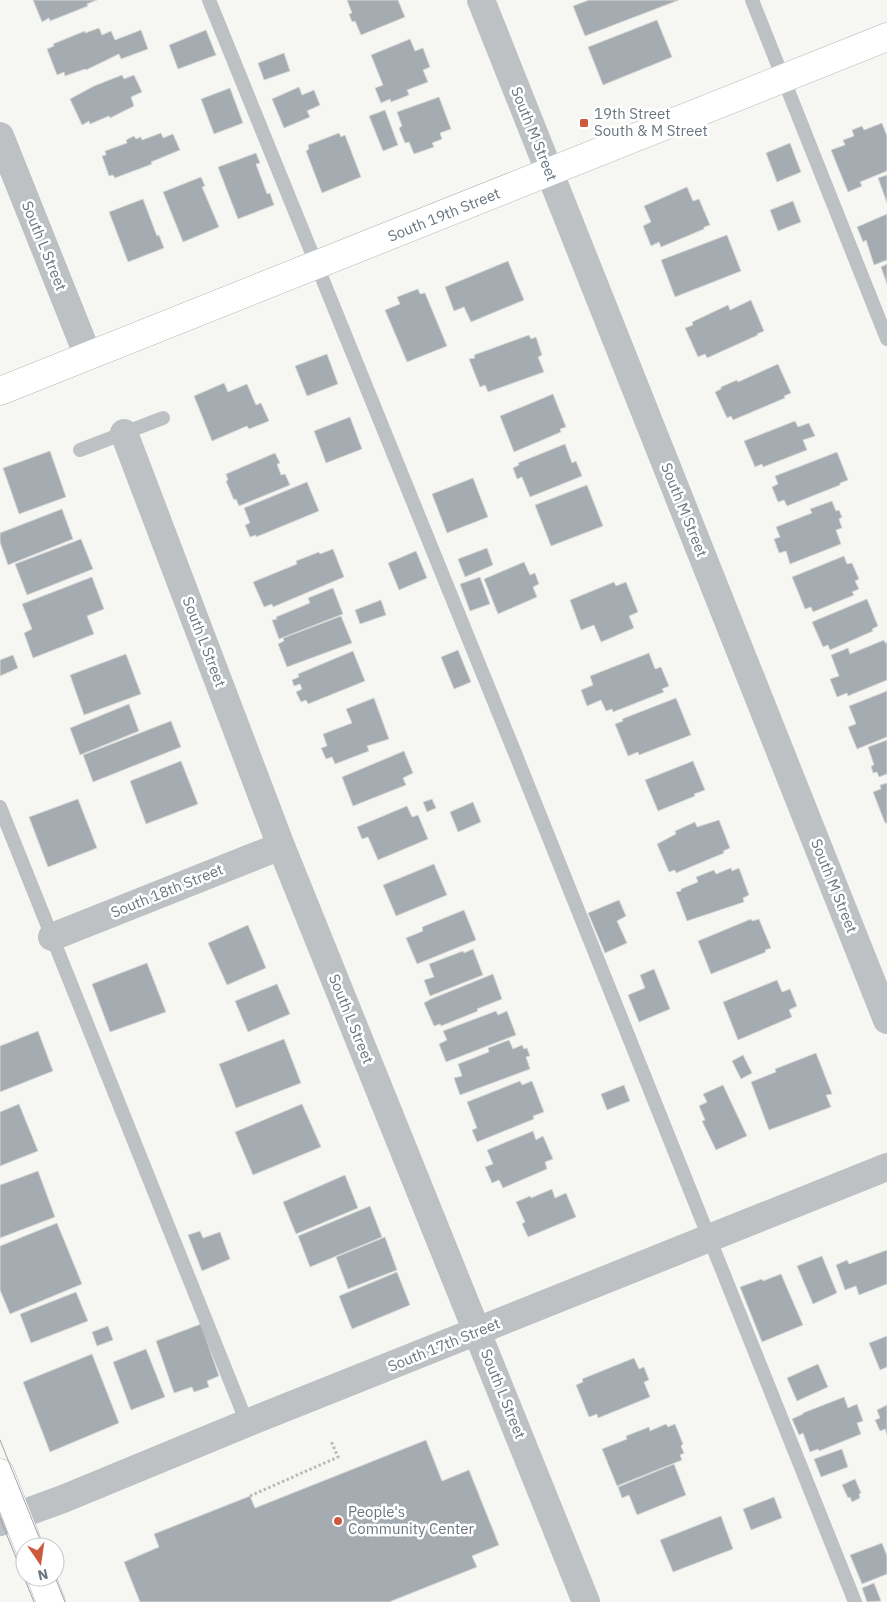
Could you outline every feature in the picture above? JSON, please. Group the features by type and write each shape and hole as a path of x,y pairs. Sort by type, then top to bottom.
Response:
{"main road":[{"name":"South 19th Street","path":"0,391 887,37"},
{"path":"0,1473 8,1519 22,1537"},
{"path":"45,1587 51,1602"}],"street":[{"name":"South M Street","path":"481,0 887,1020"},
{"name":"South L Street","path":"0,136 88,356"},
{"name":"South L Street","path":"124,433 281,846 586,1602"},
{"name":"South 18th Street","path":"52,937 281,846"},
{"name":"South 17th Street","path":"8,1519 62,1500 247,1423 887,1167"}],"lane":[{"path":"210,0 316,266 515,753 855,1602"},
{"path":"752,0 887,339"},
{"path":"80,450 163,418"},
{"path":"0,807 247,1423"}],"path":[{"path":"250,1496 338,1457 331,1440"}],"building":[{"path":"33,0 97,0 87,4 88,6 50,21 49,18 42,22"},
{"path":"347,0 398,0 405,17 361,35 355,21 352,22 349,14 352,13"},
{"path":"589,0 679,0 585,36 573,6"},
{"path":"657,20 672,57 603,85 588,47"},
{"path":"99,28 102,35 111,31 115,40 141,30 148,49 121,59 119,54 86,70 65,76 64,72 57,75 47,49 54,46 53,44 85,31 85,33"},
{"path":"206,30 216,55 178,69 169,45"},
{"path":"410,39 415,51 423,48 430,67 423,70 428,82 407,90 409,95 391,102 390,99 381,103 375,88 383,85 371,55"},
{"path":"284,53 290,71 264,80 258,63"},
{"path":"122,75 124,79 134,75 142,92 131,97 134,106 110,118 109,116 90,124 89,121 82,125 70,99 94,86"},
{"path":"299,87 302,95 314,90 320,105 307,111 310,117 284,128 272,99"},
{"path":"230,88 243,123 214,134 201,99"},
{"path":"439,97 451,129 440,133 442,139 432,143 434,147 414,154 409,142 405,143 399,128 402,126 397,112"},
{"path":"385,110 398,145 383,151 369,116"},
{"path":"882,123 887,136 887,171 860,182 862,186 848,192 831,150 845,145 843,140 854,136 852,130 862,126 864,130"},
{"path":"161,133 163,138 173,134 180,150 151,162 152,164 115,178 113,175 109,176 102,156 106,155 105,151 127,143 126,140 134,136 136,139 141,137 142,140"},
{"path":"339,133 341,137 345,135 361,177 322,193 306,151 309,149 308,145"},
{"path":"790,143 801,172 777,182 766,153"},
{"path":"256,153 260,163 256,164 267,194 270,193 274,205 238,219 218,167"},
{"path":"887,175 887,203 878,178"},
{"path":"201,177 205,186 202,187 219,227 183,242 163,192"},
{"path":"687,187 693,201 699,199 710,225 661,247 659,242 651,246 643,226 651,222 644,206"},
{"path":"143,199 157,236 159,235 164,248 128,262 109,212"},
{"path":"793,201 801,222 778,231 770,210"},
{"path":"887,214 887,260 874,265 866,240 863,242 857,227"},
{"path":"727,235 741,271 675,297 661,260"},
{"path":"508,261 524,300 471,322 464,307 454,311 445,287"},
{"path":"887,264 887,284 881,267"},
{"path":"418,289 420,294 425,293 447,346 407,362 385,310 400,304 397,297"},
{"path":"751,300 764,331 707,358 705,354 698,357 685,328 693,325 692,322 728,305 730,310"},
{"path":"529,335 531,339 536,337 542,355 538,357 544,372 488,392 485,385 480,387 469,359 475,358 474,355"},
{"path":"327,354 338,384 307,396 295,366"},
{"path":"778,364 791,393 784,396 785,398 733,420 731,416 727,418 715,392 721,389 721,387 737,380 738,382"},
{"path":"224,383 228,392 247,384 256,405 261,403 269,421 249,429 247,426 212,441 194,396"},
{"path":"553,394 566,427 560,429 561,432 514,452 500,416"},
{"path":"350,417 362,449 326,463 314,431"},
{"path":"795,421 798,427 809,423 815,436 803,440 807,450 763,467 762,464 755,467 744,441"},
{"path":"565,444 572,463 576,461 582,476 530,497 522,477 517,479 513,468 519,465 518,463"},
{"path":"50,451 66,497 19,514 3,468"},
{"path":"837,452 848,480 787,506 784,500 778,502 772,487 778,484 775,476"},
{"path":"275,453 280,463 277,464 281,475 285,474 290,485 239,506 236,499 234,500 226,481 228,480 226,474"},
{"path":"473,478 488,517 447,533 432,494"},
{"path":"307,482 319,511 256,537 256,535 250,537 245,525 250,523 244,508"},
{"path":"587,485 603,526 551,546 535,505"},
{"path":"832,501 836,511 839,510 842,517 839,519 842,528 836,530 841,544 790,564 786,551 779,553 774,539 780,537 776,527 812,513 810,509"},
{"path":"62,509 73,539 8,565 0,542 0,533"},
{"path":"81,539 93,569 27,595 15,564"},
{"path":"487,548 493,565 465,577 458,559"},
{"path":"333,549 344,577 273,607 272,604 264,607 253,582 297,564 296,561"},
{"path":"416,551 427,578 399,590 388,563"},
{"path":"844,556 847,564 852,563 859,579 855,581 859,589 852,592 854,595 813,612 811,607 805,609 792,577"},
{"path":"524,562 530,575 535,573 539,584 533,587 537,597 498,614 484,579"},
{"path":"92,577 104,609 87,616 94,634 33,658 24,633 32,629 22,604"},
{"path":"480,577 490,604 470,611 460,584"},
{"path":"614,582 616,586 626,582 638,612 629,616 634,628 601,642 594,625 581,630 570,600"},
{"path":"333,588 343,614 279,639 272,620 310,603 308,598"},
{"path":"867,599 878,626 872,629 873,631 830,650 828,645 823,647 812,622"},
{"path":"381,600 386,615 360,624 355,610"},
{"path":"341,616 352,643 287,667 278,644 284,641 283,638"},
{"path":"884,640 885,643 887,642 887,680 848,696 847,693 837,697 830,679 839,676 831,655 848,648 850,654"},
{"path":"458,650 471,682 454,689 441,657"},
{"path":"353,651 365,681 308,704 306,700 301,702 296,692 302,689 300,684 294,686 292,680 299,677 298,674"},
{"path":"649,653 655,669 661,667 669,686 662,689 664,692 613,712 612,709 606,711 601,700 587,706 581,690 593,685 590,676"},
{"path":"126,654 141,694 84,715 70,675"},
{"path":"13,655 18,668 0,676 0,660"},
{"path":"887,691 887,737 857,749 848,727 856,724 849,706"},
{"path":"374,698 389,739 367,746 369,751 335,764 332,757 326,759 321,748 327,746 323,734 352,723 346,709"},
{"path":"676,698 691,735 639,755 638,752 628,756 615,724 623,721 622,719"},
{"path":"129,704 139,731 80,755 70,728"},
{"path":"171,721 181,747 93,782 83,755"},
{"path":"887,740 887,774 879,777 877,772 873,773 871,766 874,765 868,747"},
{"path":"404,751 413,773 403,778 406,785 353,806 342,777"},
{"path":"181,761 198,804 146,824 130,781"},
{"path":"693,761 705,790 658,811 645,780"},
{"path":"887,783 887,823 885,823 873,792 881,789 880,785"},
{"path":"78,799 97,848 48,867 29,817"},
{"path":"432,799 436,808 427,812 423,802"},
{"path":"473,802 481,822 458,832 450,812"},
{"path":"407,806 412,817 418,815 428,839 378,860 368,837 362,839 357,827"},
{"path":"719,820 730,848 723,851 724,853 676,873 675,870 669,872 657,844 676,834 675,831 695,822 697,827"},
{"path":"434,864 447,895 396,916 383,885"},
{"path":"731,868 732,871 739,868 749,895 743,898 744,902 687,921 676,892 698,882 696,877 714,870 716,874"},
{"path":"619,900 626,916 617,921 627,943 605,953 588,913"},
{"path":"464,910 476,940 417,964 406,938 423,931 422,927"},
{"path":"751,919 752,921 759,919 771,948 765,950 766,952 711,974 698,941"},
{"path":"248,925 266,968 227,985 208,943"},
{"path":"473,949 483,975 430,996 424,980 434,977 429,964"},
{"path":"147,963 166,1012 110,1032 92,984"},
{"path":"654,969 670,1009 639,1022 628,995 645,988 640,975"},
{"path":"493,974 502,999 441,1026 440,1024 434,1026 424,1003"},
{"path":"777,980 782,992 790,989 797,1006 789,1010 792,1017 738,1040 723,1002"},
{"path":"277,984 290,1014 248,1032 235,1001"},
{"path":"496,1011 498,1015 507,1011 516,1035 446,1062 439,1044 447,1040 443,1031"},
{"path":"38,1031 53,1071 0,1092 0,1046"},
{"path":"284,1039 301,1083 236,1108 219,1064"},
{"path":"509,1040 513,1049 522,1045 524,1049 527,1048 530,1056 526,1057 530,1069 460,1095 454,1078 462,1076 458,1064 489,1052 488,1048"},
{"path":"816,1053 832,1094 826,1095 831,1107 769,1130 751,1082 776,1072 775,1069"},
{"path":"743,1055 752,1073 741,1079 732,1061"},
{"path":"520,1081 522,1085 532,1081 544,1112 533,1116 534,1119 477,1142 472,1130 477,1128 467,1102"},
{"path":"624,1085 630,1101 607,1110 601,1094"},
{"path":"723,1085 747,1136 716,1150 702,1121 705,1120 699,1106 707,1102 703,1094"},
{"path":"19,1104 38,1151 0,1166 0,1112"},
{"path":"302,1104 321,1147 253,1175 235,1132"},
{"path":"533,1131 536,1140 543,1136 553,1159 545,1162 547,1169 503,1188 499,1180 492,1183 485,1167 493,1164 487,1150"},
{"path":"38,1171 55,1217 0,1238 0,1185"},
{"path":"345,1175 358,1208 296,1234 283,1202"},
{"path":"552,1189 555,1198 566,1193 576,1217 528,1237 522,1224 525,1222 516,1202"},
{"path":"370,1206 382,1237 310,1267 298,1236"},
{"path":"57,1223 82,1284 10,1314 0,1290 0,1246"},
{"path":"200,1231 203,1238 220,1232 230,1259 202,1271 188,1235"},
{"path":"385,1237 397,1270 348,1289 336,1257"},
{"path":"887,1250 887,1284 859,1295 856,1286 845,1290 836,1265 847,1260 849,1264"},
{"path":"822,1256 837,1293 813,1304 797,1266"},
{"path":"397,1272 410,1305 352,1329 339,1296"},
{"path":"781,1274 803,1325 762,1342 740,1287"},
{"path":"76,1292 88,1321 31,1343 20,1314"},
{"path":"201,1324 219,1376 207,1381 209,1387 194,1392 192,1387 174,1393 156,1341"},
{"path":"108,1326 113,1340 97,1346 92,1332"},
{"path":"887,1336 887,1367 880,1370 869,1343"},
{"path":"146,1349 165,1397 131,1410 113,1362"},
{"path":"92,1354 119,1423 50,1452 23,1382"},
{"path":"634,1358 639,1369 644,1367 649,1380 644,1382 650,1397 598,1418 597,1414 589,1417 576,1385 583,1382 582,1379"},
{"path":"818,1364 828,1387 797,1401 787,1378"},
{"path":"844,1397 848,1408 857,1404 863,1421 857,1423 861,1434 819,1451 818,1449 810,1452 803,1433 799,1435 792,1419"},
{"path":"887,1405 887,1435 885,1429 880,1431 875,1420 880,1418 877,1410"},
{"path":"666,1424 668,1427 675,1424 683,1444 681,1446 684,1453 680,1455 682,1460 617,1486 602,1449 627,1439 626,1436 649,1427 650,1431"},
{"name":"People's Community Center","path":"426,1440 442,1481 469,1470 499,1545 472,1556 477,1567 389,1602 140,1602 124,1562 159,1547 154,1534 250,1496 255,1508"},
{"path":"842,1449 848,1467 821,1477 814,1459"},
{"path":"674,1464 686,1495 637,1515 629,1495 622,1498 618,1487"},
{"path":"855,1479 861,1493 859,1494 860,1498 852,1502 842,1485"},
{"path":"774,1497 782,1518 751,1530 743,1509"},
{"path":"721,1516 733,1549 673,1572 660,1540"},
{"path":"882,1543 887,1556 887,1574 862,1584 850,1555"},
{"path":"874,1583 881,1601 867,1602 862,1588"}],"tram line":[{"path":"0,1440 39,1537"},
{"path":"0,1518 34,1602"},
{"path":"59,1587 65,1602"}],"place":[{"name":"19th Street South & M Street","path":"584,123"},
{"name":"People's Community Center","path":"338,1521"}]}
